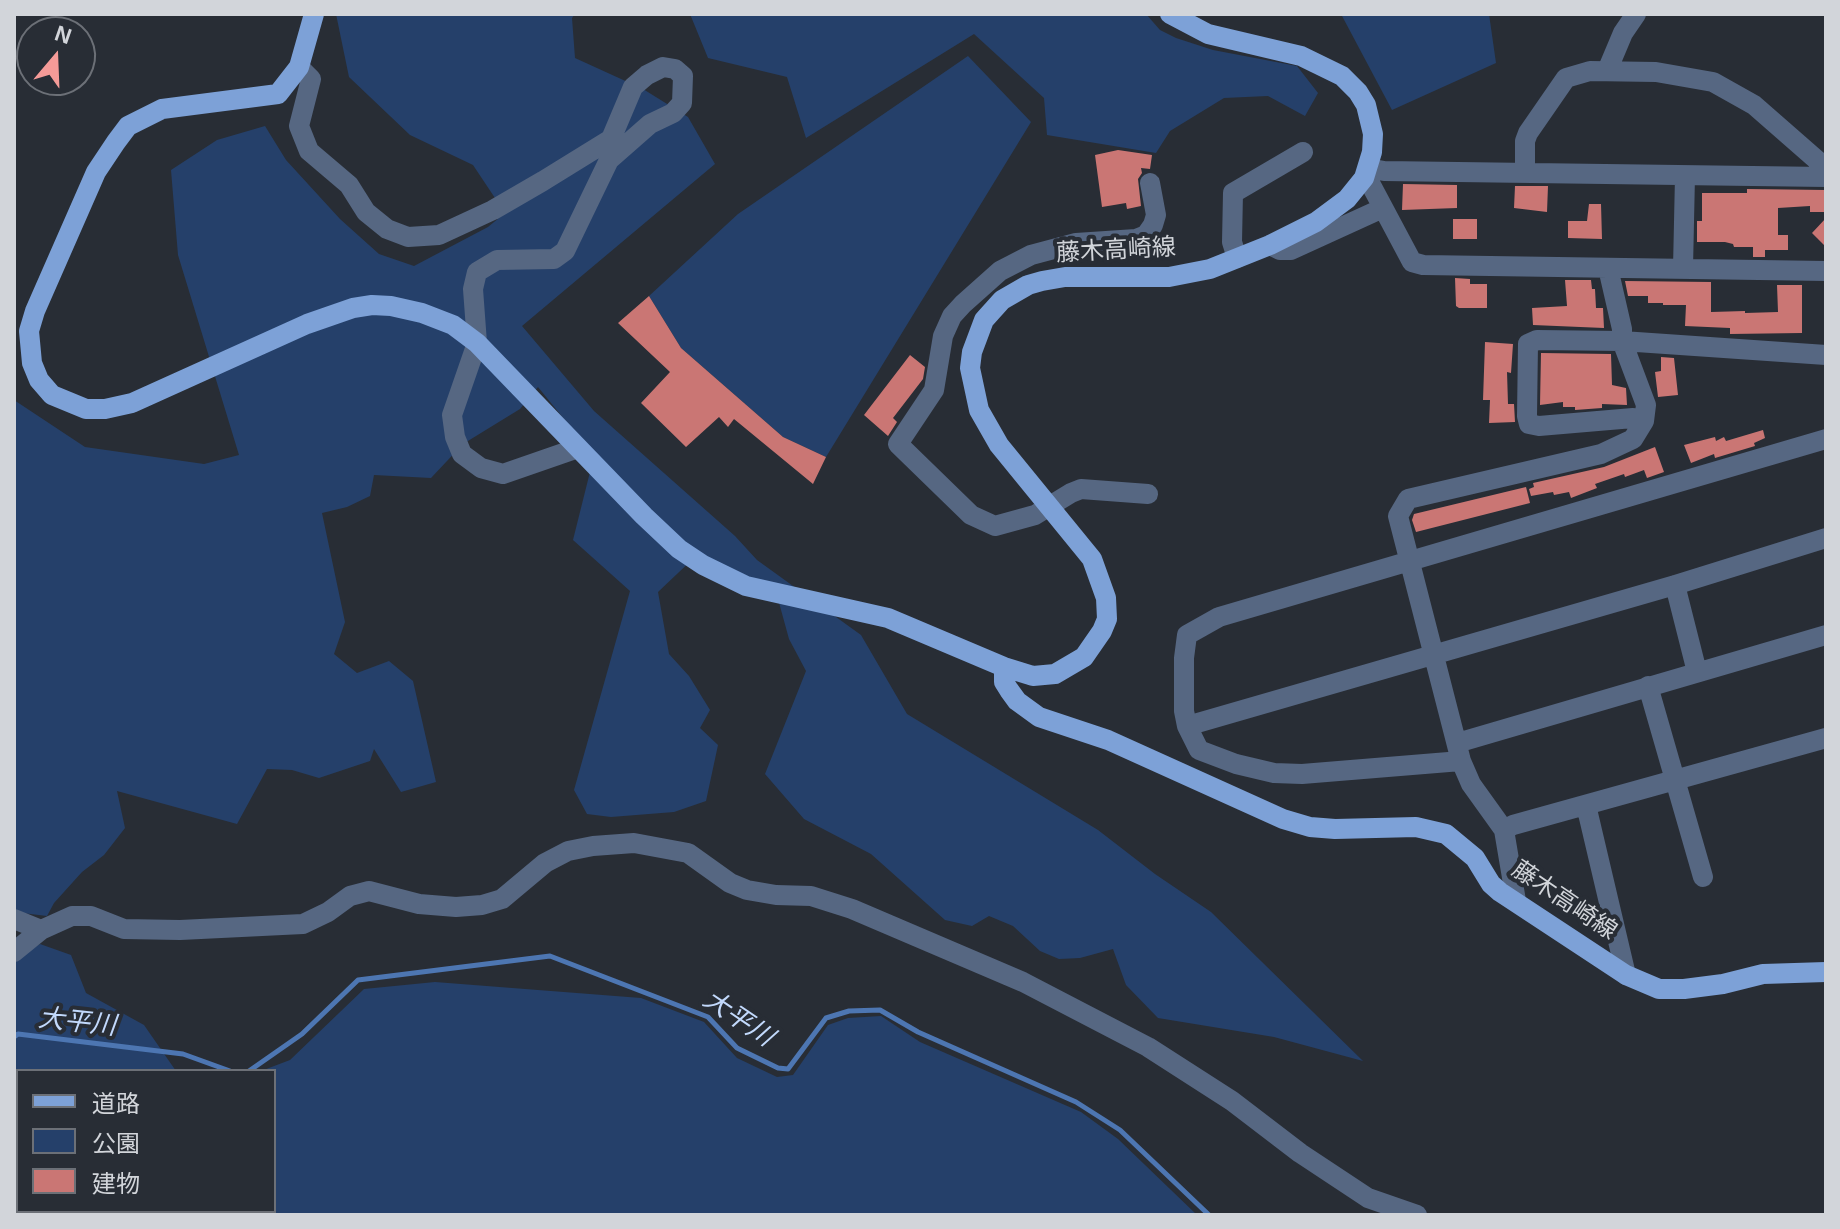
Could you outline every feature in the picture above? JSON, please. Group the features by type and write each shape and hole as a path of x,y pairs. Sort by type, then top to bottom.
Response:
{"main road":[{"path":"299,67 314,14"},
{"path":"1170,14 1208,34 1301,56 1342,76 1358,92 1372,120 1373,143 1366,173"},
{"name":"藤木高崎線","path":"299,67 278,94 178,106 154,113 128,126 96,172 29,331 32,363 39,380 52,395 86,409 105,409 132,403 307,324 353,308 391,306 436,317 477,343 679,549 723,576 746,586 888,618 1004,667 1033,676 1055,674 1070,667 1095,645 1107,619 1104,587 1092,559 999,445 979,410 970,368 977,335 989,314 1014,292 1053,278 1169,277 1210,269 1316,222 1340,205 1366,173"},
{"name":"藤木高崎線","path":"1004,667 1004,682 1009,690 1017,701 1039,717 1108,740 1283,819 1310,827 1416,827 1446,834 1475,858 1491,884 1626,975 1659,989 1684,989 1763,974 1826,972"}],"street":[{"path":"1607,71 1623,33 1636,14"},
{"path":"299,67 311,79 299,126 309,151 349,185 366,212 387,229 408,237 439,235 493,210 543,181 611,139 633,87 647,75 663,67 675,69 683,76 682,103 673,113 650,124 609,160 565,251 554,259 497,260 477,272 473,289 477,343 452,415 455,437 462,454 481,468 503,474 578,448"},
{"path":"1525,173 1528,133 1566,78 1590,71 1674,74 1713,82 1754,105 1826,168"},
{"path":"1237,258 1232,242 1233,193 1303,152"},
{"path":"1826,177 1366,173 1412,262 1423,265 1826,271"},
{"path":"1683,268 1685,176"},
{"path":"1148,494 1081,489 1035,515 995,526 976,519 898,444 934,390 943,336 952,316 973,294 1009,266 1044,250 1076,243 1136,239 1146,235 1156,215 1150,183"},
{"path":"1270,245 1280,250 1291,250 1383,208"},
{"path":"1516,901 1504,830 1471,784 1447,714 1398,516 1408,499 1601,454 1633,439 1644,421 1646,405 1622,341 1608,268"},
{"path":"973,294 989,314"},
{"path":"1644,421 1633,418 1539,426 1529,424 1530,341 1622,341 1826,355"},
{"path":"1826,439 1219,617 1187,635 1184,658 1187,726 1199,750 1236,764 1274,773 1302,774 1459,752 1648,686 1826,635"},
{"path":"1187,726 1675,585 1826,538"},
{"path":"1675,585 1697,672"},
{"path":"1648,686 1703,877"},
{"path":"1504,830 1826,738"},
{"path":"1586,805 1626,975"},
{"path":"14,952 41,930 72,916 91,916 124,929 180,930 303,924 328,912 350,896 369,891 419,904 456,907 482,905 502,899 545,863 568,851 593,846 634,843 688,853 730,883 747,890 811,896 852,909 1023,982 1160,1055 1232,1101 1300,1153 1368,1198 1417,1215"},
{"path":"14,919 41,930"}],"green space":[{"path":"336,14 575,14 572,18 575,58 643,89 688,117 715,164 522,326 594,411 735,536 757,560 861,635 907,714 1098,830 1211,912 1363,1061 1274,1037 1158,1018 1126,985 1113,949 1080,958 1059,959 1040,951 1013,926 989,916 972,926 945,920 871,854 804,819 765,774 806,671 789,639 775,588 697,555 658,592 669,654 689,676 710,710 700,728 718,745 706,801 674,812 611,817 587,814 574,790 630,591 573,540 594,456 538,387 520,409 463,444 431,478 374,475 370,496 347,507 322,513 345,622 334,654 357,673 389,661 413,681 436,782 401,792 374,749 370,761 319,778 292,770 267,769 237,824 117,791 125,828 104,855 82,872 54,903 47,916 14,912 14,400 85,447 204,464 239,455 178,255 171,170 217,140 265,126 286,160 340,219 379,254 414,266 488,227 505,213 473,165 410,135 349,77"},
{"path":"690,14 1146,14 1160,30 1176,38 1213,50 1297,66 1318,93 1305,116 1268,96 1224,98 1170,131 1156,153 1047,135 1044,98 974,34 806,138 787,77 708,58"},
{"path":"1341,14 1489,14 1496,63 1392,110"},
{"path":"968,56 1031,122 826,457 783,437 681,348 649,296 738,214"},
{"path":"40,944 71,955 86,993 144,1025 175,1069 16,1069 16,1213 276,1213 276,1069 266,1069 290,1060 364,989 435,982 641,998 704,1022 737,1058 777,1077 793,1075 828,1025 848,1018 881,1016 920,1042 1081,1112 1118,1139 1197,1215 14,1215 14,959"}],"building":[{"path":"1118,150 1152,155 1150,169 1141,168 1138,179 1141,206 1127,209 1126,203 1102,207 1095,155"},
{"path":"1403,184 1457,185 1457,208 1402,210"},
{"path":"1515,186 1548,186 1547,212 1514,208"},
{"path":"1747,189 1826,190 1826,212 1810,212 1810,206 1778,208 1778,235 1788,235 1788,250 1765,250 1765,257 1753,257 1753,247 1734,247 1725,242 1697,242 1697,221 1702,221 1702,193 1747,193"},
{"path":"1589,204 1601,204 1602,239 1568,238 1568,221 1587,221"},
{"path":"1826,218 1826,247 1812,233"},
{"path":"1453,219 1477,219 1477,239 1453,239"},
{"path":"1455,278 1470,279 1470,284 1487,284 1487,308 1456,306"},
{"path":"1565,280 1591,280 1596,308 1603,308 1604,328 1533,325 1532,308 1567,306"},
{"path":"1625,281 1711,282 1711,312 1745,313 1778,312 1777,285 1802,285 1802,333 1730,334 1730,328 1685,326 1686,305 1648,303 1648,296 1628,296"},
{"path":"649,296 681,348 783,437 826,457 813,484 734,419 728,427 719,417 686,447 641,403 670,372 618,323"},
{"path":"1485,342 1513,344 1511,373 1507,372 1508,404 1514,404 1515,422 1489,423 1490,400 1483,400"},
{"path":"1541,353 1611,354 1612,385 1626,388 1627,405 1602,404 1602,408 1575,410 1575,407 1563,407 1563,402 1540,405"},
{"path":"910,355 925,367 923,379 893,418 897,422 888,436 864,415"},
{"path":"1661,357 1674,358 1678,395 1658,397 1655,372 1661,371"},
{"path":"1763,430 1765,438 1754,443 1755,446 1715,458 1714,454 1691,463 1684,445 1715,437 1716,441 1724,437 1726,441"},
{"path":"1655,447 1664,472 1647,478 1644,470 1625,477 1624,474 1595,484 1597,488 1571,498 1569,492 1531,496 1529,489 1534,487 1533,483 1604,467"},
{"path":"1526,487 1530,503 1416,532 1412,520 1414,514"}],"waterway":[{"name":"大平川","path":"252,1069 302,1034 358,980 550,956 708,1017 737,1048 778,1068 788,1069 826,1018 849,1011 880,1010 918,1032 1076,1102 1120,1130 1209,1215"},
{"name":"大平川","path":"14,1037 18,1034 183,1054 224,1069"}]}
